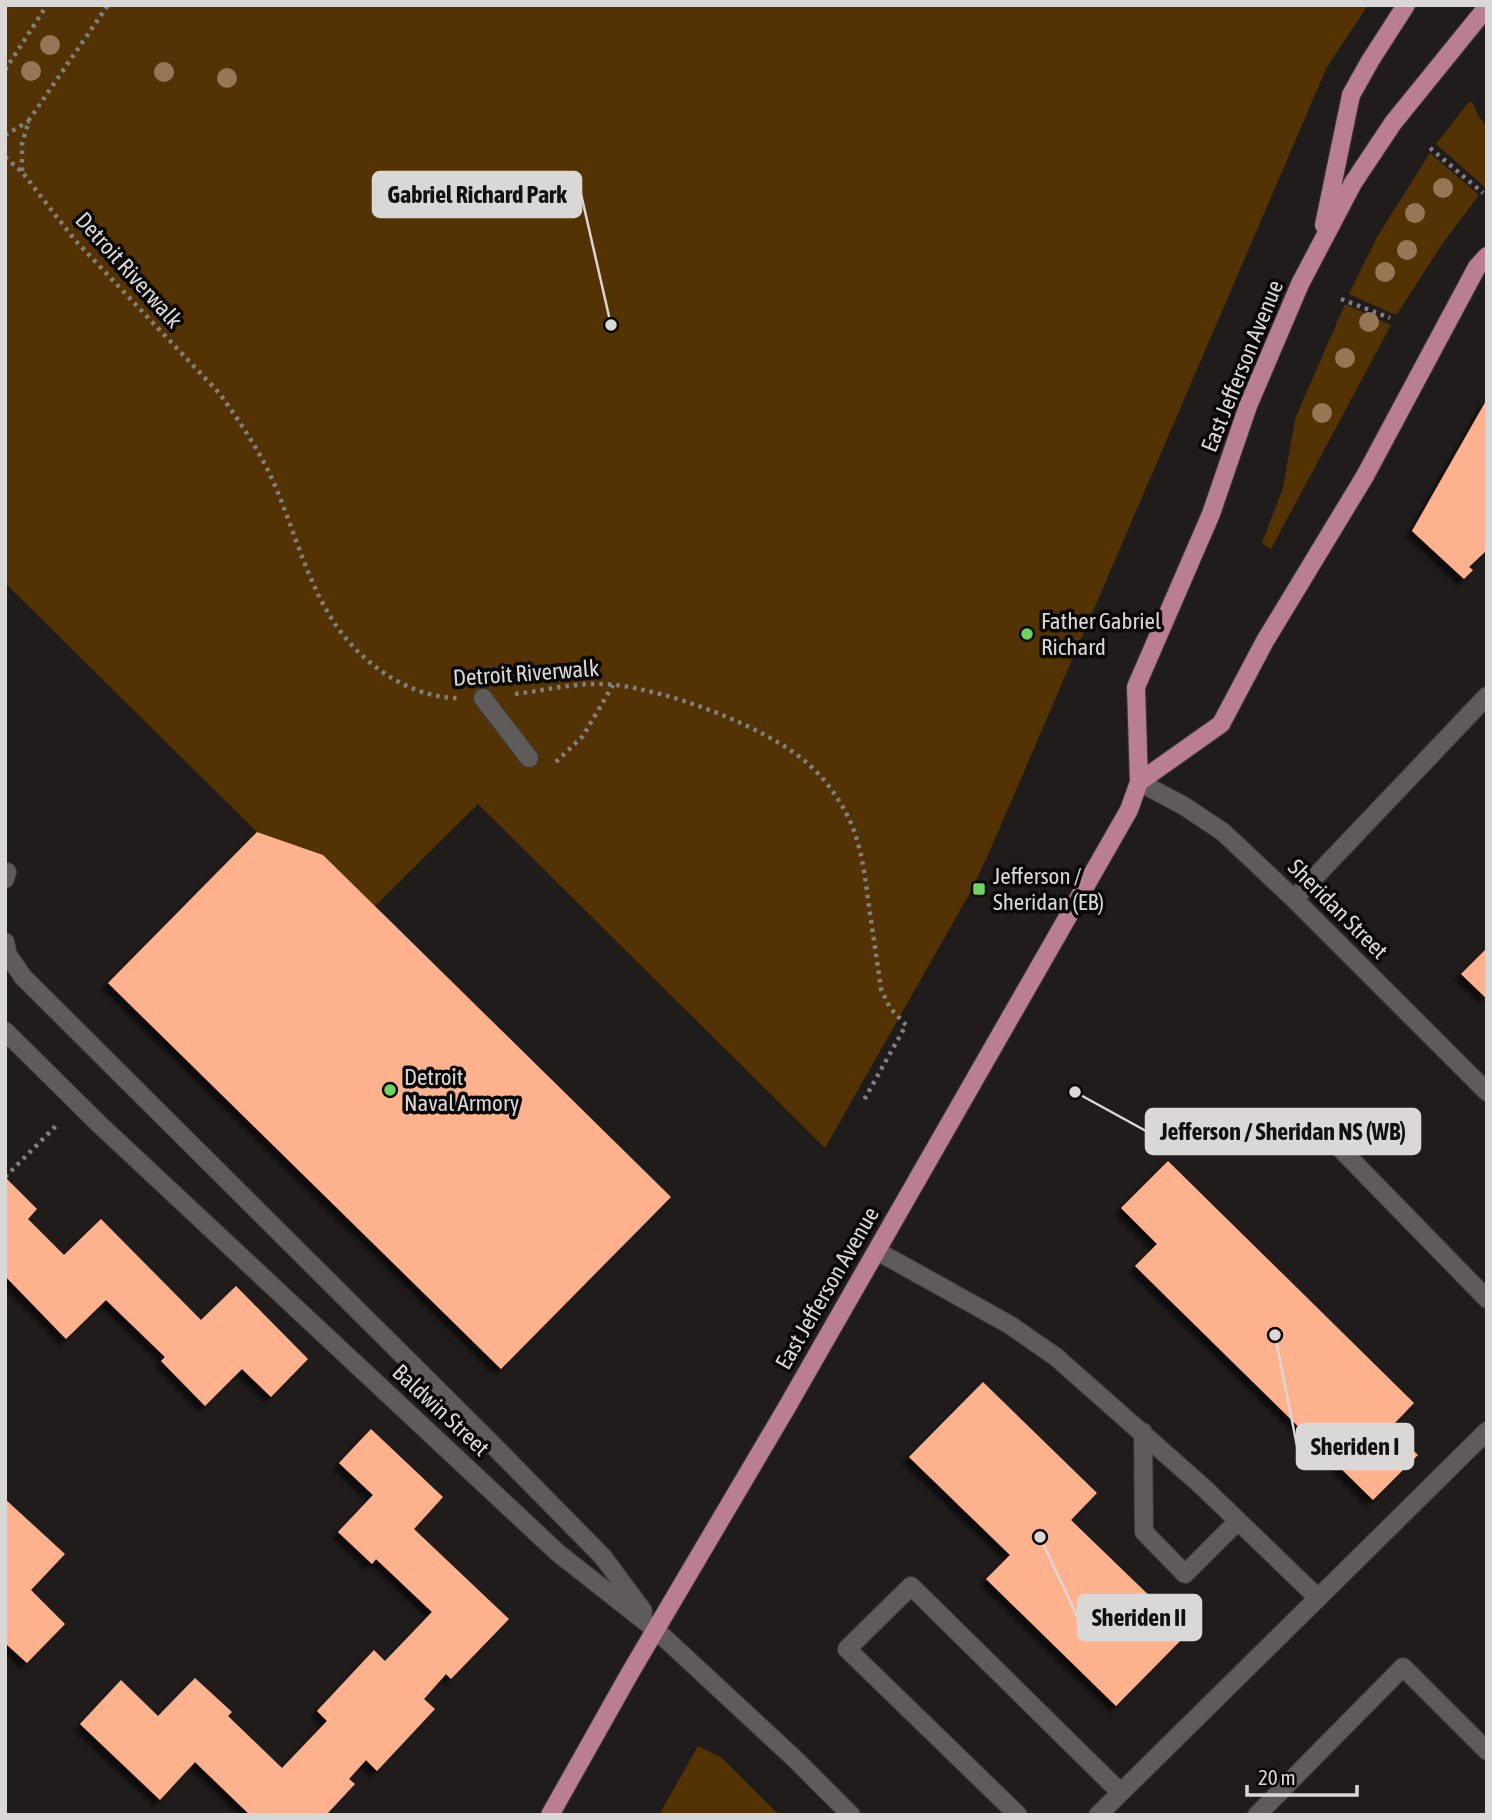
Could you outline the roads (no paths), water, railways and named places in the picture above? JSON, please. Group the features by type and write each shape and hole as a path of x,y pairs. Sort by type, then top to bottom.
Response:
{"main road":[{"path":"1320,244 1351,95 1406,5"},
{"name":"East Jefferson Avenue","path":"550,1815 1129,810 1139,782 1136,687 1212,514 1253,394 1300,284 1353,183 1393,122 1487,7"},
{"path":"1139,782 1221,724 1265,641 1365,476 1484,267"}],"street":[{"path":"1294,899 1487,696"},
{"path":"483,698 529,758"},
{"name":"Sheridan Street","path":"1139,782 1184,806 1223,832 1487,1092"},
{"path":"5,942 8,955 23,977 603,1557 656,1630"},
{"name":"Baldwin Street","path":"5,1031 110,1134 548,1543 656,1630 851,1815"},
{"path":"1334,1142 1487,1299"},
{"path":"877,1251 1020,1331 1056,1357 1143,1432 1318,1598"},
{"path":"1098,1815 1487,1431"},
{"path":"1143,1432 1144,1532 1185,1574 1238,1521"},
{"path":"1018,1815 847,1649 911,1586 1120,1792"},
{"path":"1257,1815 1402,1667 1487,1751"}],"place":[{"name":"Gabriel Richard Park","path":"611,325"},
{"name":"Father Gabriel Richard","path":"1027,634"},
{"name":"Jefferson / Sheridan (EB)","path":"979,889"},
{"name":"Detroit Naval Armory","path":"390,1090"},
{"name":"Jefferson / Sheridan NS (WB)","path":"1075,1092"},
{"name":"Sheriden I","path":"1275,1335"},
{"name":"Sheriden II","path":"1040,1537"}]}
